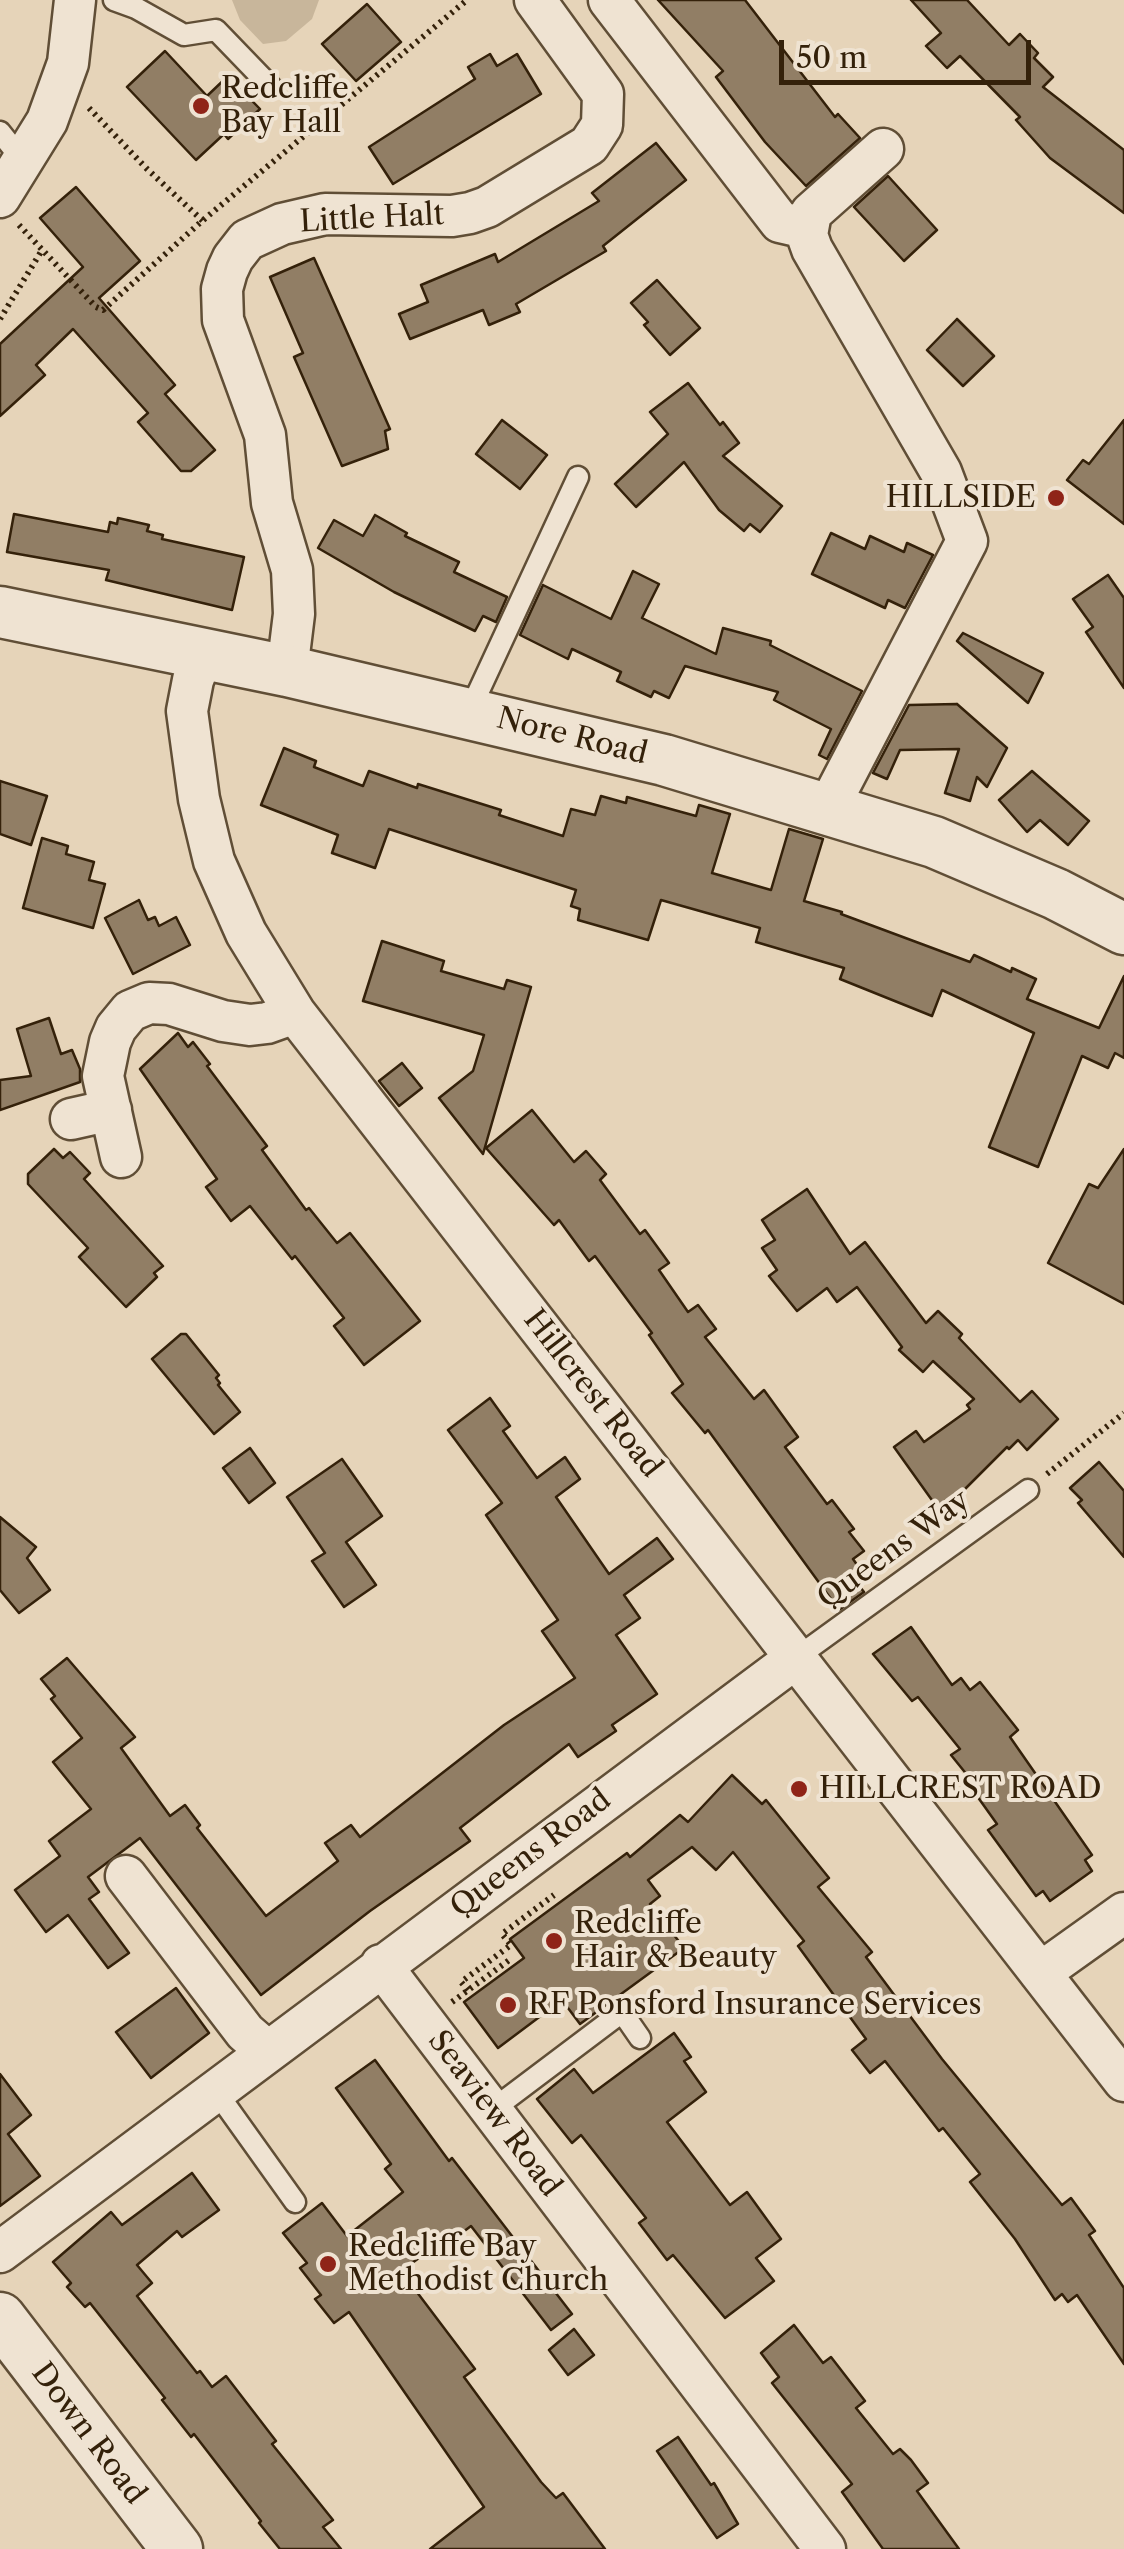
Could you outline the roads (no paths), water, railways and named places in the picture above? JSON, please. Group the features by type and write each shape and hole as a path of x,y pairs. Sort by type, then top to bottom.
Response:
{"street":[{"path":"5,207 12,147 47,121 63,76 74,28 75,0"},
{"name":"Little Halt","path":"287,671 294,614 292,570 272,502 265,435 222,320 226,272 247,240 282,224 325,214 452,216 470,212 487,206 589,145 605,114 602,94 535,0"},
{"path":"609,0 780,222 806,228"},
{"path":"828,808 968,541 941,472 812,250 806,228 812,212 883,150"},
{"name":"Nore Road","path":"0,612 287,671 664,760 934,842 1124,928"},
{"name":"Hillcrest Road","path":"203,654 187,711 198,799 214,861 246,933 295,1013 1124,2081"},
{"path":"122,1157 103,1076 105,1059 122,1018 140,1006 169,1004 250,1025 295,1013"},
{"path":"71,1118 111,1110"},
{"name":"Queens Road","path":"0,2252 796,1658"},
{"path":"126,1876 246,2032 258,2058"},
{"path":"1040,1972 1124,1912"},
{"path":"135,1920 258,2058"},
{"name":"Seaview Road","path":"381,1965 825,2549"},
{"name":"Down Road","path":"0,2318 176,2549"}],"lane":[{"path":"114,0 184,35 216,30 271,87"},
{"path":"469,712 578,477"},
{"name":"Queens Way","path":"796,1658 1028,1490"},
{"path":"492,2110 622,2012 640,2038"},
{"path":"215,2090 295,2202"}],"place":[{"name":"Redcliffe Bay Hall","path":"201,106"},
{"name":"HILLSIDE","path":"1056,498"},
{"name":"HILLCREST ROAD","path":"799,1789"},
{"name":"Redcliffe Hair & Beauty","path":"554,1941"},
{"name":"RF Ponsford Insurance Services","path":"508,2005"},
{"name":"Redcliffe Bay Methodist Church","path":"328,2264"}]}
